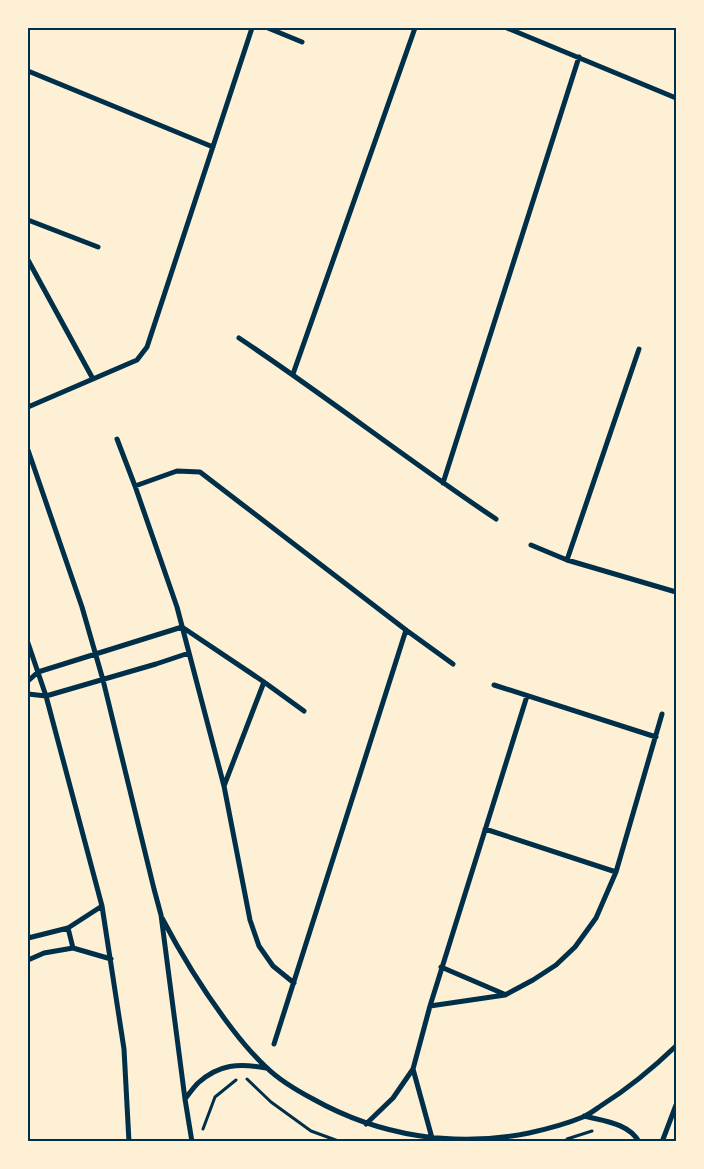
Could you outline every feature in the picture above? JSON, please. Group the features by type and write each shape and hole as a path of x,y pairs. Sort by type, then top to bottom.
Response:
{"street":[{"path":"28,407 137,360 147,347 252,28"},
{"path":"268,28 302,42"},
{"path":"293,374 415,28"},
{"path":"507,28 676,98"},
{"path":"443,484 579,57"},
{"path":"28,71 213,147"},
{"path":"28,220 98,247"},
{"path":"28,260 93,379"},
{"path":"239,338 293,374 443,484 496,519"},
{"path":"567,560 639,350"},
{"path":"117,439 177,608 224,786 250,920 259,946 273,966 294,984"},
{"path":"28,450 96,653 161,915 192,1142"},
{"path":"135,486 177,471 200,472 452,664"},
{"path":"531,545 567,560 676,592"},
{"path":"28,680 38,672 182,627"},
{"path":"182,627 304,711"},
{"path":"274,1044 406,630"},
{"path":"28,643 46,696 102,906 124,1049 129,1142"},
{"path":"28,694 46,696 189,653"},
{"path":"224,786 264,682"},
{"path":"494,685 656,737"},
{"path":"366,1124 393,1098 413,1069 441,968 527,696"},
{"path":"430,1006 505,995 556,965 575,947 596,918 616,872 662,714"},
{"path":"485,829 616,872"},
{"path":"28,938 68,928 102,906"},
{"path":"161,915 178,948 208,996 241,1040 266,1068 297,1091 331,1110 366,1124 410,1135 471,1140 509,1137 547,1129 584,1116 622,1093 657,1065 676,1046"},
{"path":"68,928 73,948"},
{"path":"28,960 44,953 73,948 111,959"},
{"path":"441,968 505,995"},
{"path":"185,1099 196,1084 211,1073 229,1066 248,1064 266,1068"},
{"path":"413,1069 432,1138"},
{"path":"662,1142 676,1105"},
{"path":"584,1116 615,1123 626,1128 639,1142"}],"path":[{"path":"203,1130 215,1097 242,1075 271,1102 311,1131 340,1142"},
{"path":"565,1139 597,1130"}]}
